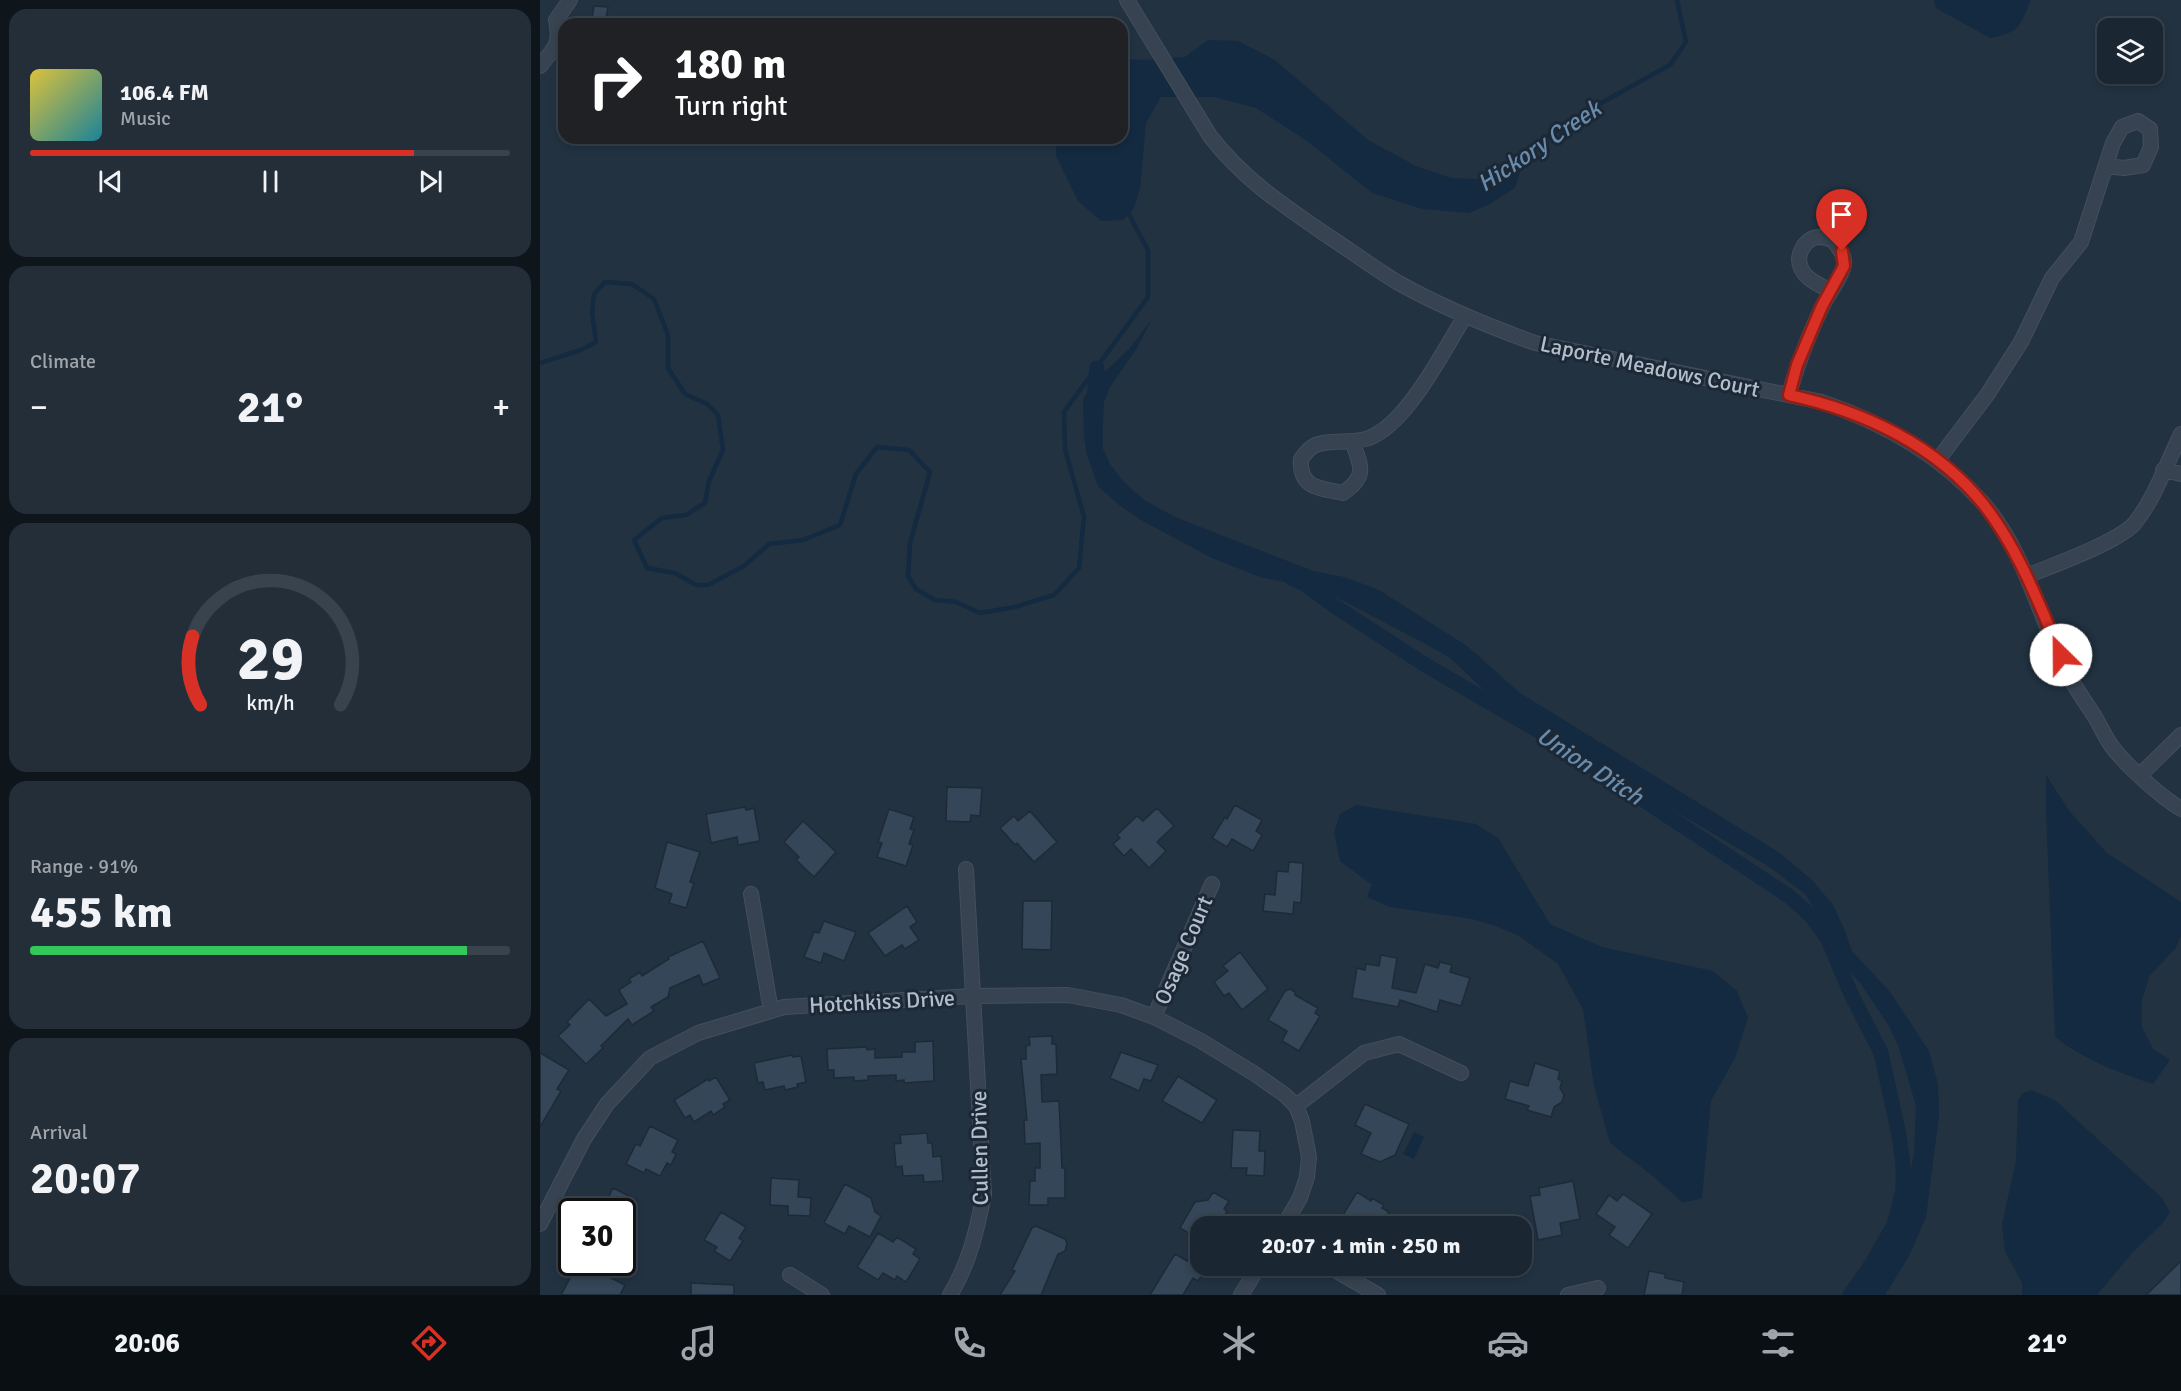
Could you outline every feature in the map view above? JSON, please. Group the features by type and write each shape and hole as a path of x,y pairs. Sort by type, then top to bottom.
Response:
{"street":[{"path":"558,30 556,20 570,0"},
{"name":"Laporte Meadows Court","path":"1127,0 1210,136 1226,156 1270,197 1397,281 1465,316 1535,343 1822,402 1859,415 1890,430 1926,452 1958,478 1984,505 2008,541 2027,576 2068,674 2114,748 2166,801 2181,809"},
{"path":"540,66 556,45 558,38"},
{"path":"1937,461 1987,395 2021,342 2052,278 2081,242 2106,166"},
{"path":"1789,395 1797,365 1831,291"},
{"path":"1352,441 1360,463 1361,474 1355,485 1343,493 1319,488 1306,481 1300,472 1301,459 1314,446 1369,438 1394,422 1419,390 1465,316"},
{"path":"2027,576 2116,538 2132,525 2144,510 2181,435"},
{"path":"2163,470 2181,474"},
{"path":"2140,775 2181,735"},
{"name":"Cullen Drive","path":"950,1295 969,1259 984,1194 966,869"},
{"name":"Osage Court","path":"1154,1017 1212,884"},
{"path":"751,894 771,1011"},
{"name":"Hotchkiss Drive","path":"540,1224 594,1122 607,1104 650,1058 698,1033 784,1007 973,996 1068,995 1121,1005 1154,1017 1192,1036 1255,1074 1285,1095 1296,1106"},
{"path":"1289,1216 1300,1198 1309,1166 1307,1142 1296,1106 1364,1053 1399,1044 1461,1073"},
{"path":"790,1275 822,1295"},
{"path":"1241,1295 1253,1276"},
{"path":"1345,1276 1377,1295"},
{"path":"1568,1295 1599,1288"}],"water":[{"path":"1934,0 2031,0 2018,27 2008,33 1990,38 1936,8"},
{"path":"1208,40 1238,41 1275,60 1368,140 1416,166 1451,178 1479,179 1504,161 1521,168 1515,188 1488,205 1469,213 1422,209 1372,193 1307,141 1256,108 1214,97 1161,97 1146,123 1140,189 1133,210 1123,220 1101,221 1078,201 1056,156 1056,144 1128,144 1128,59 1185,57"},
{"path":"1152,319 1137,348 1110,387 1104,402 1103,424 1103,449 1110,464 1123,481 1144,500 1175,517 1313,571 1344,577 1379,590 1467,646 1520,693 1780,853 1812,880 1833,905 1852,951 1890,992 1929,1051 1938,1084 1939,1116 1926,1217 1909,1256 1885,1295 1855,1295 1875,1267 1891,1238 1902,1210 1914,1154 1916,1106 1899,1048 1889,1026 1861,984 1827,947 1813,907 1805,894 1768,866 1566,747 1485,691 1449,657 1332,595 1300,585 1260,577 1212,558 1141,520 1119,505 1098,486 1087,455 1083,399 1093,383 1130,348"},
{"path":"2046,775 2070,812 2107,853 2181,902 2181,936 2175,949 2150,975 2142,1000 2142,1027 2153,1049 2170,1060 2153,1084 2101,1065 2055,1037"},
{"path":"1356,805 1476,824 1498,838 1550,924 1602,947 1713,971 1737,991 1748,1018 1735,1058 1711,1101 1702,1198 1683,1203 1653,1176 1610,1143 1594,1086 1583,1009 1558,964 1519,936 1496,926 1472,919 1390,907 1367,897 1372,885 1340,861 1334,833 1340,814"},
{"path":"2032,1090 2056,1101 2162,1198 2170,1212 2162,1224 2132,1253 2097,1295 2022,1295 2022,1283 2005,1251 2002,1224 2016,1161 2018,1100 2023,1093"},
{"path":"1414,1132 1424,1137 1414,1159 1403,1154"}],"building":[{"path":"594,6 608,7 606,18 592,18"},
{"path":"947,787 982,788 980,816 971,815 970,822 946,821"},
{"path":"1235,805 1262,820 1256,831 1262,835 1253,851 1232,839 1227,847 1212,838"},
{"path":"745,807 746,810 754,808 760,841 738,845 737,837 711,843 706,814"},
{"path":"1157,808 1174,826 1157,842 1166,851 1149,868 1131,849 1124,856 1113,844 1120,838 1117,835 1137,816 1143,821"},
{"path":"889,809 914,817 910,829 914,830 909,844 913,845 906,866 877,857 882,843 878,842"},
{"path":"1030,811 1057,842 1034,862 1000,828 1014,816 1018,821"},
{"path":"803,821 836,852 814,877 796,860 799,857 784,842"},
{"path":"667,842 700,852 690,882 694,883 686,908 669,903 672,894 655,888"},
{"path":"1289,862 1303,863 1301,903 1294,902 1293,914 1263,911 1265,894 1275,895 1277,871 1288,872"},
{"path":"1023,901 1052,901 1051,950 1022,949"},
{"path":"907,906 917,922 910,927 919,940 905,949 902,945 885,956 868,933"},
{"path":"824,921 856,932 844,961 824,953 821,963 804,957 814,932 819,933"},
{"path":"703,941 720,978 703,985 699,975 670,988 668,997 651,1007 654,1011 632,1025 628,1019 586,1064 558,1036 570,1025 567,1022 589,999 606,1016 627,1004 619,990 631,982 629,979 640,972 642,976 669,959 668,957"},
{"path":"1240,952 1268,989 1242,1010 1229,993 1224,996 1214,982 1228,971 1223,966"},
{"path":"1381,955 1397,958 1392,988 1416,993 1425,964 1438,968 1440,962 1452,965 1450,972 1470,978 1461,1006 1440,1000 1437,1012 1400,1000 1398,1007 1352,998 1357,968 1365,970 1366,964 1379,966"},
{"path":"1290,989 1295,992 1295,995 1318,1008 1315,1013 1320,1016 1299,1051 1282,1041 1287,1031 1268,1020 1285,991"},
{"path":"1052,1036 1052,1044 1056,1044 1057,1074 1041,1075 1042,1102 1059,1101 1062,1168 1065,1168 1065,1198 1048,1198 1048,1205 1029,1205 1030,1181 1035,1181 1035,1168 1040,1168 1040,1143 1025,1144 1024,1120 1027,1120 1021,1059 1026,1059 1026,1046 1030,1045 1029,1037"},
{"path":"933,1041 934,1081 904,1083 904,1080 896,1081 896,1075 868,1076 868,1080 854,1081 854,1077 834,1078 834,1070 828,1070 827,1049 866,1047 867,1050 875,1049 875,1058 902,1057 902,1052 915,1052 915,1042"},
{"path":"1121,1052 1158,1065 1151,1081 1144,1079 1139,1091 1110,1078"},
{"path":"540,1053 569,1070 557,1089 561,1091 540,1127"},
{"path":"792,1055 793,1057 801,1056 806,1082 797,1084 798,1087 785,1090 784,1086 765,1090 763,1082 758,1083 754,1063"},
{"path":"1535,1063 1560,1071 1558,1079 1562,1081 1560,1088 1564,1095 1562,1102 1554,1107 1551,1117 1527,1110 1529,1106 1505,1099 1510,1081 1528,1086"},
{"path":"1178,1076 1217,1100 1202,1123 1162,1101"},
{"path":"716,1077 730,1100 723,1104 725,1107 713,1115 711,1111 694,1122 690,1115 685,1118 674,1100 708,1079 709,1081"},
{"path":"1365,1104 1409,1124 1395,1155 1380,1162 1361,1154 1371,1133 1355,1125"},
{"path":"650,1126 678,1140 672,1152 676,1154 671,1165 667,1163 660,1176 646,1169 644,1173 626,1164 636,1144 640,1146"},
{"path":"1233,1130 1260,1131 1259,1151 1265,1151 1264,1176 1246,1175 1247,1168 1231,1168"},
{"path":"927,1133 928,1143 932,1143 933,1157 941,1156 943,1181 924,1182 923,1175 903,1176 902,1166 896,1167 894,1144 901,1143 900,1135"},
{"path":"771,1178 799,1180 798,1197 811,1198 810,1216 788,1215 788,1206 770,1205"},
{"path":"1573,1181 1580,1219 1560,1223 1562,1235 1538,1240 1530,1196 1540,1195 1539,1188"},
{"path":"845,1184 871,1198 875,1212 881,1216 870,1237 849,1226 845,1234 824,1223"},
{"path":"613,1188 633,1198 608,1198"},
{"path":"1213,1192 1229,1201 1224,1209 1227,1211 1224,1216 1190,1216 1190,1234 1180,1228 1195,1202 1208,1200"},
{"path":"1357,1192 1371,1201 1372,1198 1384,1205 1382,1208 1389,1212 1387,1216 1342,1216"},
{"path":"1623,1194 1652,1214 1628,1248 1609,1235 1615,1227 1596,1214 1609,1195 1617,1201"},
{"path":"721,1212 746,1227 739,1238 743,1241 730,1261 714,1251 717,1247 704,1240"},
{"path":"1036,1226 1065,1239 1067,1243 1065,1251 1058,1254 1041,1295 1000,1295 1015,1271 1012,1270 1032,1228"},
{"path":"878,1233 893,1242 897,1237 916,1249 913,1254 920,1259 906,1282 897,1276 895,1280 883,1273 878,1280 857,1267"},
{"path":"1175,1254 1187,1261 1190,1256 1190,1276 1201,1276 1198,1281 1193,1278 1183,1295 1150,1295"},
{"path":"2181,1261 2181,1295 2146,1295"},
{"path":"1649,1271 1665,1274 1665,1278 1684,1282 1682,1295 1644,1295"},
{"path":"571,1276 607,1276 625,1285 620,1295 561,1295"},
{"path":"691,1283 734,1285 734,1295 691,1295"}],"waterway":[{"name":"Hickory Creek","path":"1506,167 1552,133 1577,121 1603,102 1670,65 1686,42 1677,0"},
{"name":"Hickory Creek","path":"540,363 581,350 596,342 592,313 594,294 605,282 632,284 654,299 668,335 668,368 685,394 707,404 718,415 723,450 709,481 705,503 686,515 662,518 634,540 647,568 675,573 696,585 708,585 744,566 769,544 803,540 840,525 856,474 877,447 909,450 930,472 910,543 908,576 916,589 935,600 956,602 980,613 1015,607 1054,595 1079,568 1084,517 1065,449 1064,412 1148,297 1148,250 1127,211"},
{"name":"Union Ditch","path":"1094,400 1097,368"},
{"name":"Union Ditch","path":"1293,579 1303,583 1427,666 1544,734 1790,897 1811,916 1828,939 1851,994 1881,1053 1903,1164 1903,1190 1894,1225 1871,1265 1850,1295"}],"route":[{"path":"1842,251 1844,266 1822,306 1797,365 1789,395 1822,402 1859,415 1890,430 1926,452 1958,478 1984,505 2008,541 2031,583 2061,655"}]}
